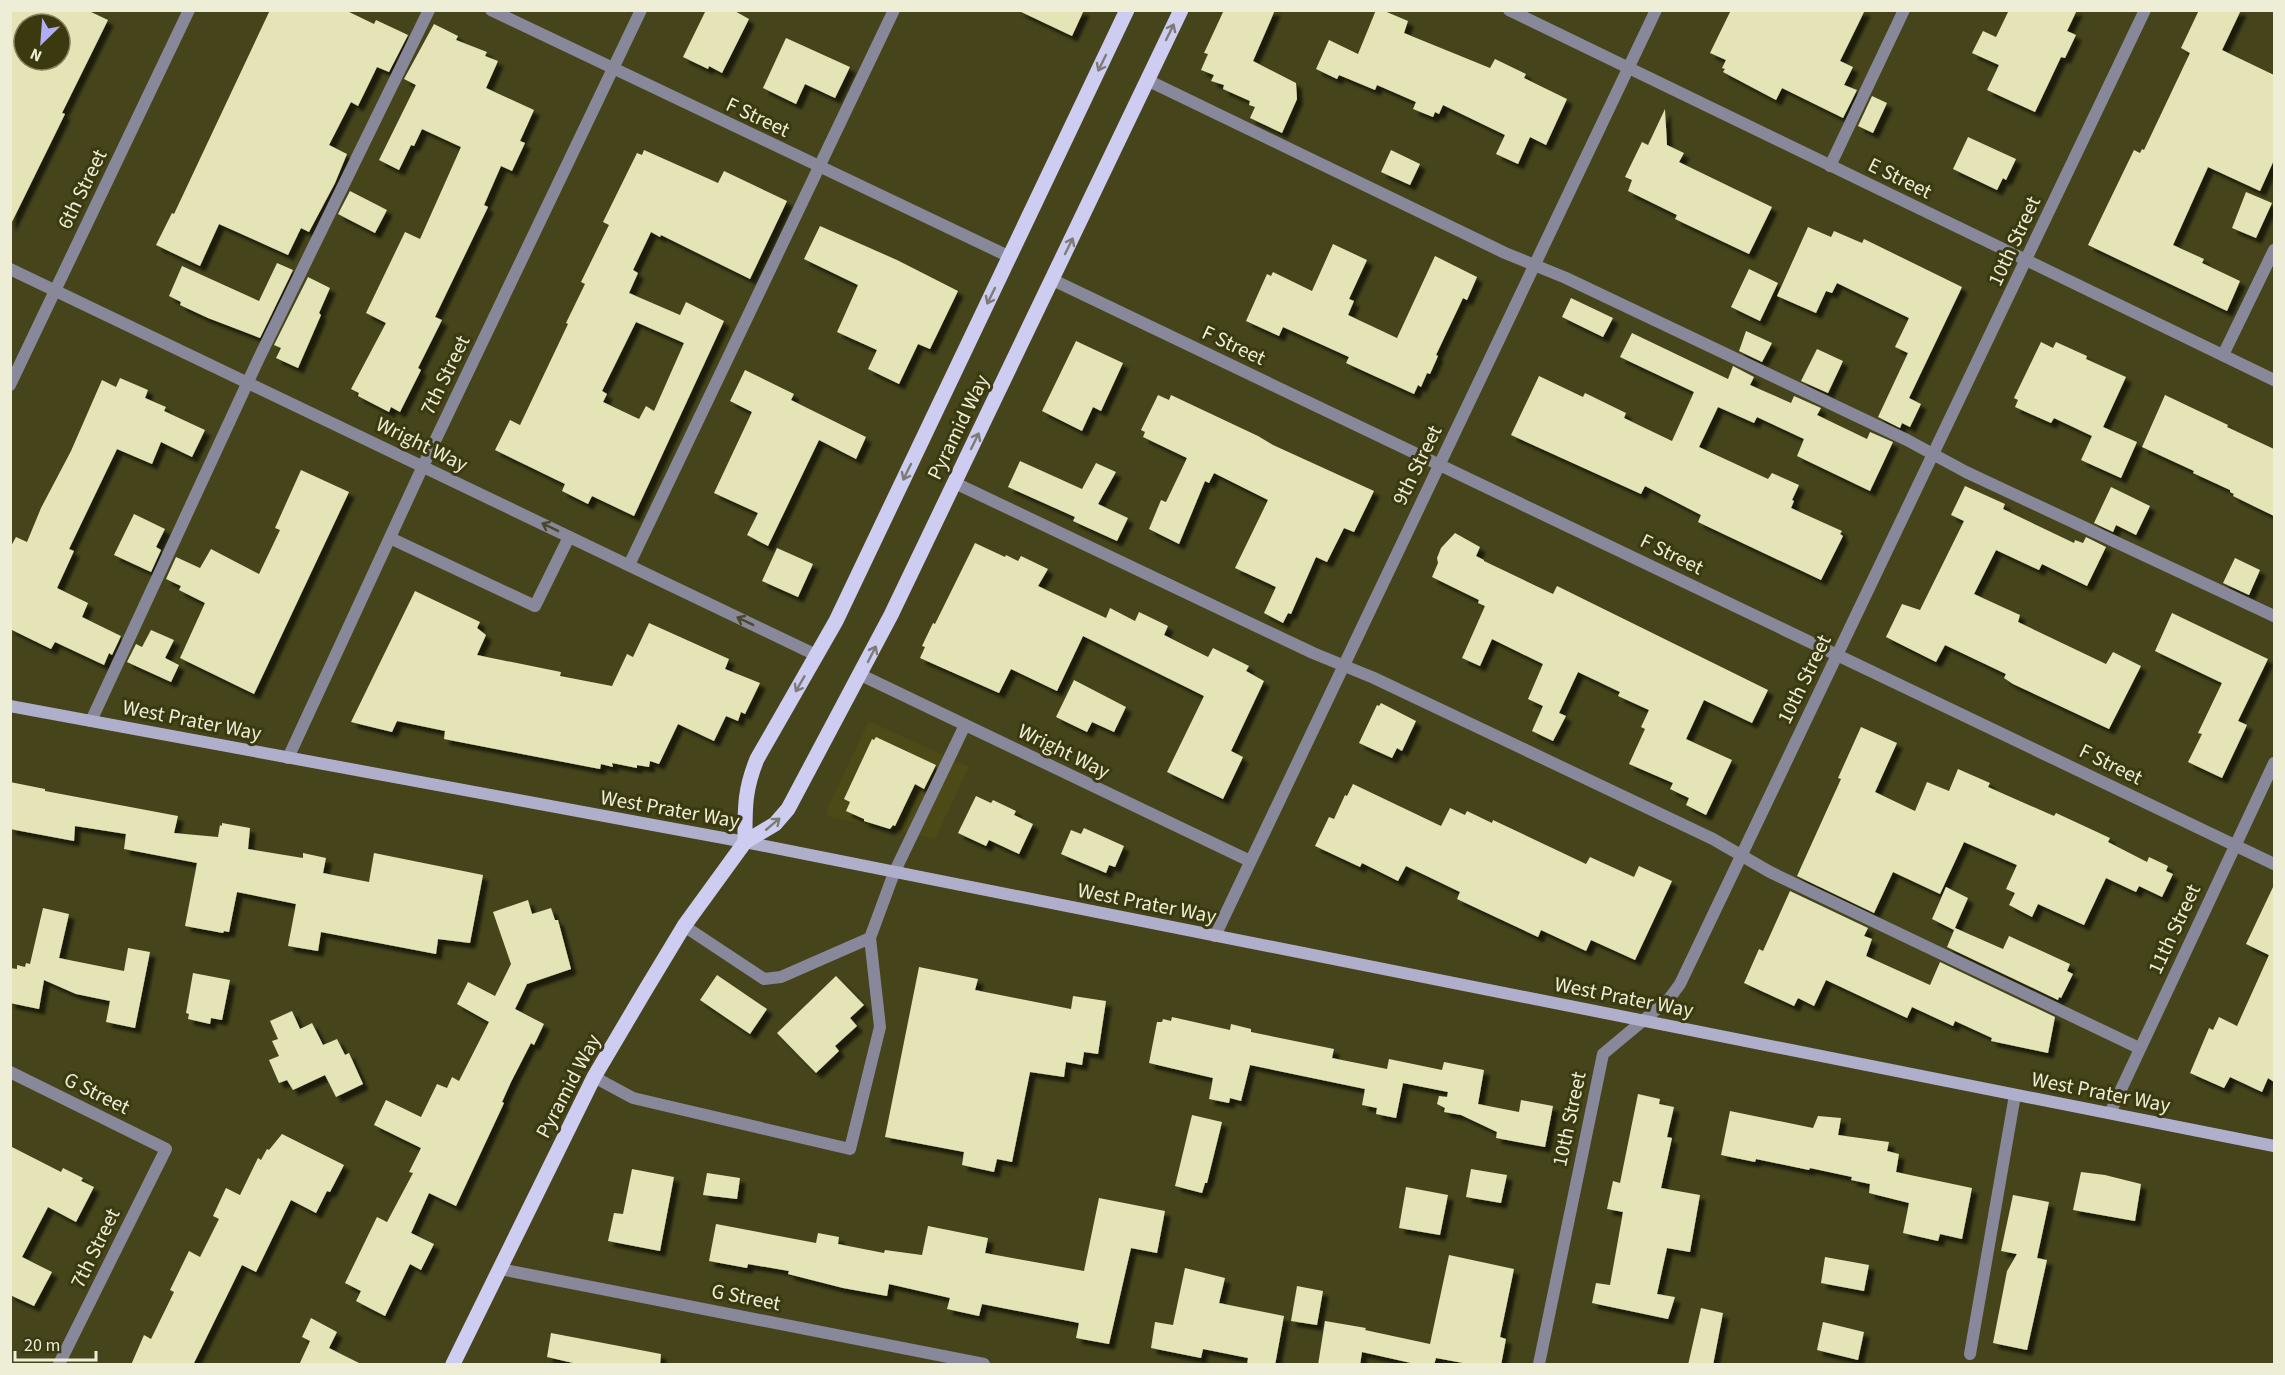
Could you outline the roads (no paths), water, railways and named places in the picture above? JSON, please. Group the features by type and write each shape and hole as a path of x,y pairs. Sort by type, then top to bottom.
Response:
{"main road":[{"name":"Pyramid Way","path":"745,842 745,802 748,781 757,759 836,621 1127,10"},
{"name":"Pyramid Way","path":"453,1365 594,1077 684,926 745,842 775,824 788,808 861,675 1181,10"},
{"name":"West Prater Way","path":"10,706 745,842 2274,1146"}],"street":[{"name":"6th Street","path":"10,385 189,10"},
{"path":"91,721 249,382 429,10"},
{"name":"F Street","path":"491,10 1010,257"},
{"name":"7th Street","path":"288,758 423,466 641,10"},
{"path":"629,565 894,10"},
{"name":"E Street","path":"1509,10 2274,380"},
{"name":"9th Street","path":"1215,936 1656,10"},
{"path":"1830,165 1904,10"},
{"name":"10th Street","path":"1539,1365 1603,1054 1669,999 1680,984 2145,10"},
{"path":"1147,80 1534,265 1566,278 1966,472 2274,616"},
{"path":"2223,355 2274,250"},
{"name":"Wright Way","path":"10,269 816,655"},
{"name":"F Street","path":"1053,280 2274,864"},
{"path":"955,483 1703,834 1781,877 2139,1048"},
{"path":"390,538 535,606 569,537"},
{"name":"Wright Way","path":"861,675 1250,861"},
{"path":"594,1077 633,1098 850,1149 880,1027 870,938 894,873 965,725"},
{"name":"11th Street","path":"2110,1113 2274,763"},
{"path":"684,926 764,979 781,977 870,938"},
{"name":"G Street","path":"10,1072 165,1149"},
{"path":"1970,1354 2015,1095"},
{"name":"7th Street","path":"59,1365 165,1149"},
{"name":"G Street","path":"500,1269 984,1365"}]}
